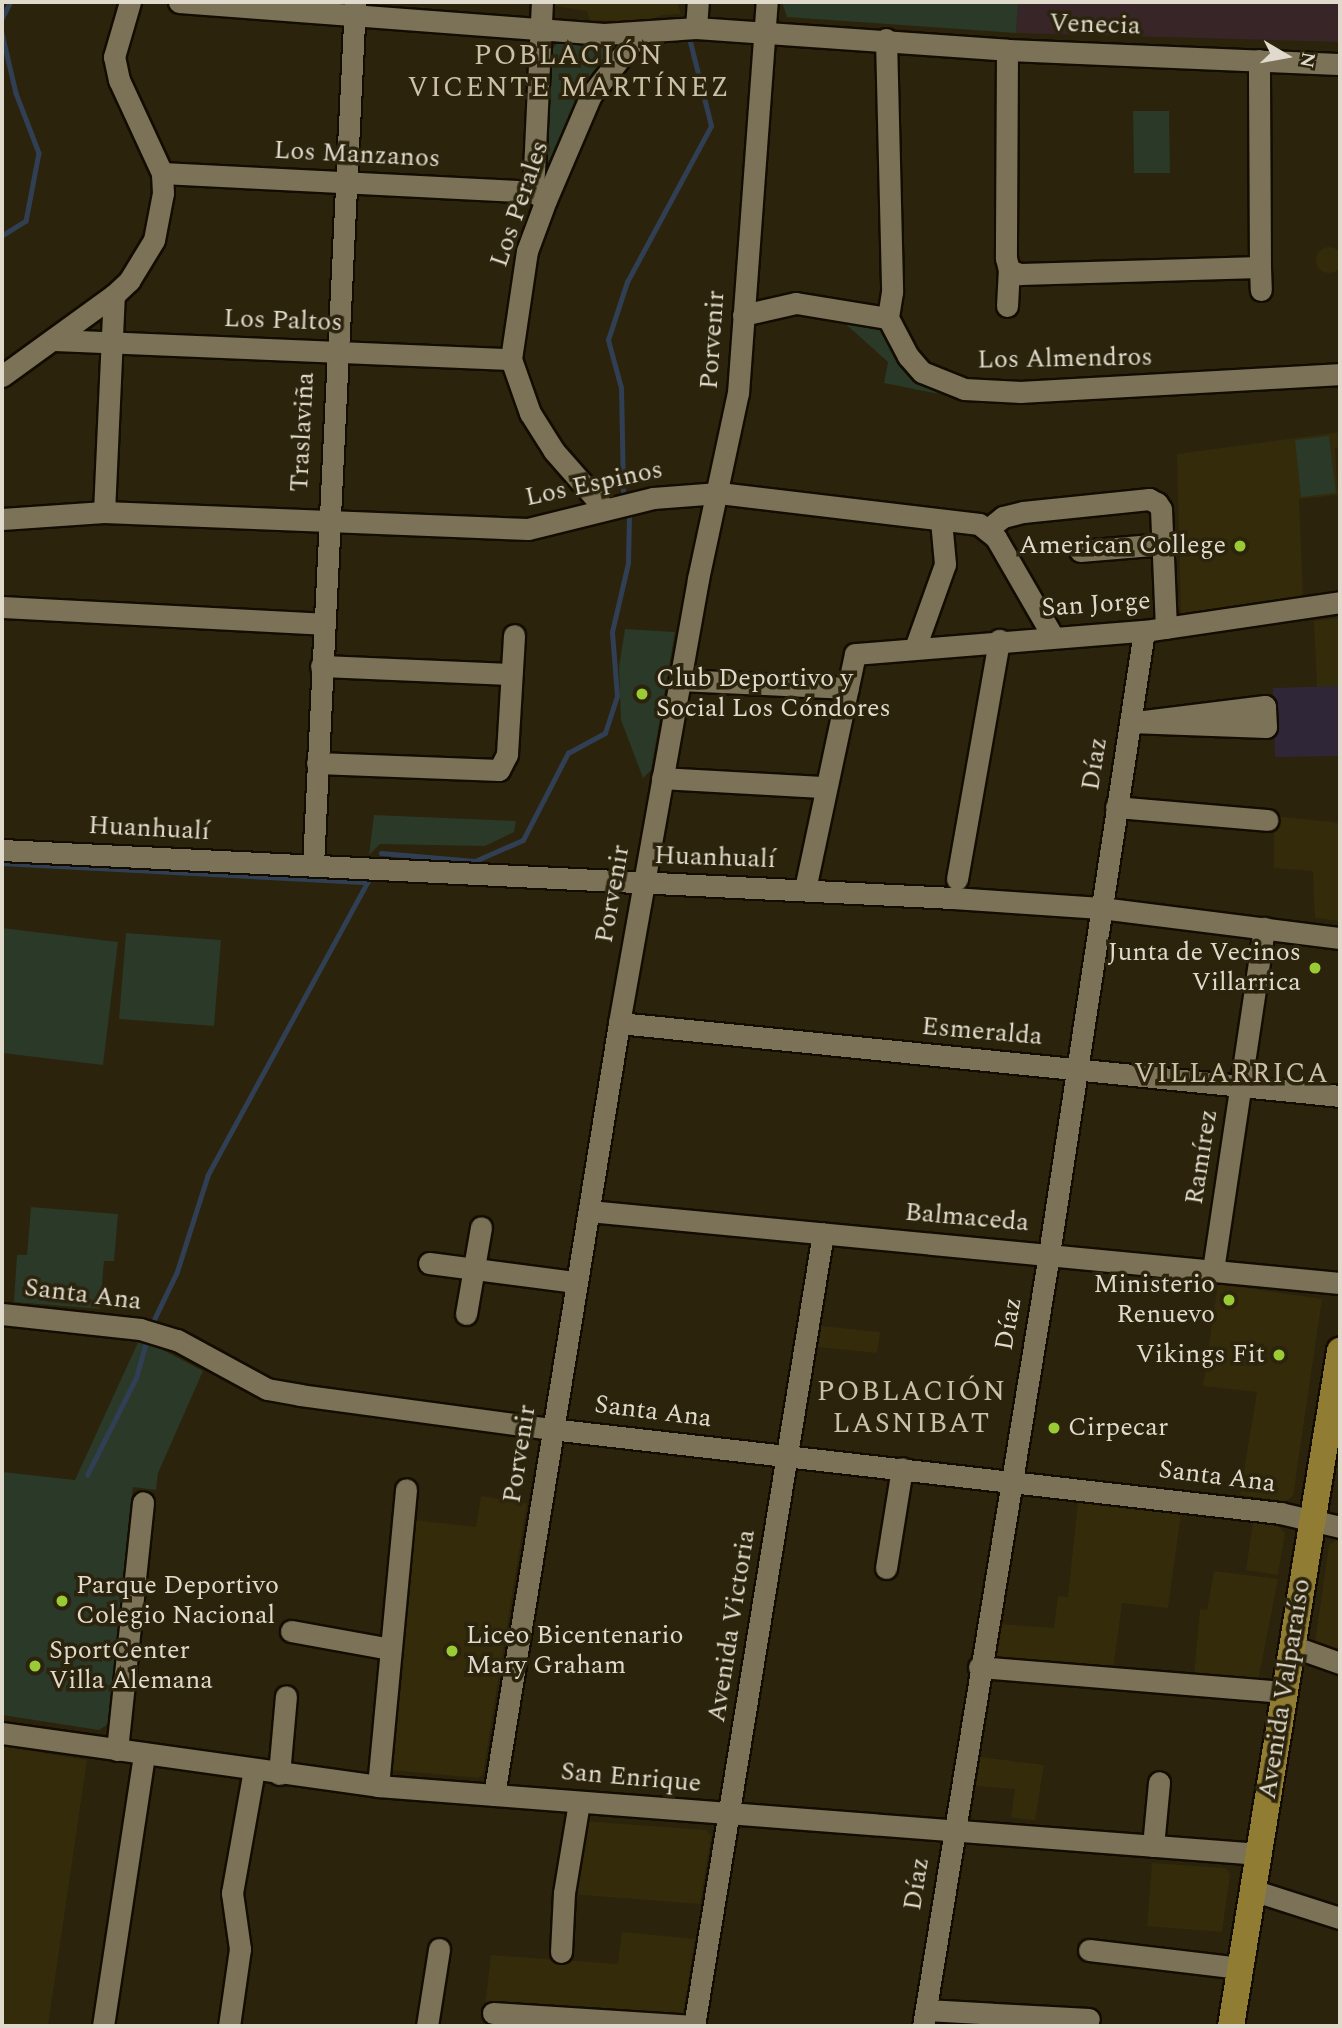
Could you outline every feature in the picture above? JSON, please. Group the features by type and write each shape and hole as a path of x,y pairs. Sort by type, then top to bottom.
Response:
{"main road":[{"name":"Avenida Valparaíso","path":"1231,2026 1340,1351"}],"street":[{"path":"2,376 114,295 129,281 154,240 162,206 162,173 119,80 114,57 130,2"},
{"name":"Venecia","path":"179,2 354,9 540,30 639,34 696,27 1007,50 1340,64"},
{"path":"540,196 542,2"},
{"path":"696,27 698,2"},
{"name":"Porvenir","path":"494,1795 551,1429 662,778 738,393 767,2"},
{"name":"Traslaviña","path":"313,865 326,522 354,9"},
{"name":"Los Perales","path":"604,508 554,451 536,423 511,359 527,251 540,196 591,95 639,34"},
{"path":"743,315 796,303 888,318 892,292 886,39"},
{"path":"1007,50 1007,306"},
{"path":"1259,60 1261,290"},
{"name":"Los Manzanos","path":"162,173 345,181 540,196"},
{"path":"1009,270 1020,274 1261,267"},
{"path":"104,512 114,295"},
{"name":"Los Almendros","path":"888,318 908,356 922,372 964,389 1035,391 1340,374"},
{"name":"Los Paltos","path":"53,340 511,359"},
{"name":"Los Espinos","path":"2,519 104,512 528,529 604,508 694,492 941,520 988,529"},
{"path":"1052,635 988,529 1003,517 1023,512 1149,499 1157,503 1164,544 1166,628"},
{"path":"915,648 945,564 941,520"},
{"path":"1080,551 1164,544"},
{"name":"San Jorge","path":"848,688 855,654 1052,635 1144,631 1340,602"},
{"path":"2,607 322,624"},
{"name":"Díaz","path":"924,2018 979,1667 1049,1254 1116,807 1136,722 1144,631"},
{"path":"317,763 494,772 503,767 513,635"},
{"path":"957,879 999,640"},
{"path":"321,666 511,674"},
{"path":"680,680 848,688 805,889"},
{"path":"1265,706 1266,727 1252,727 1136,722 1265,706"},
{"path":"662,778 825,787"},
{"path":"1116,807 1267,820"},
{"name":"Huanhualí","path":"2,849 805,889 1101,908 1340,938"},
{"name":"Ramírez","path":"1213,1270 1264,928"},
{"name":"Esmeralda","path":"620,1023 1340,1096"},
{"name":"Balmaceda","path":"589,1212 1340,1283"},
{"path":"466,1314 481,1227"},
{"name":"Avenida Victoria","path":"694,2026 823,1233"},
{"path":"429,1263 576,1282"},
{"name":"Santa Ana","path":"2,1314 148,1331 267,1389 551,1429 1011,1479 1312,1518 1340,1527"},
{"path":"886,1568 902,1468"},
{"path":"378,1786 406,1489"},
{"path":"117,1750 142,1502"},
{"path":"291,1631 390,1649"},
{"path":"1292,1646 1340,1663"},
{"path":"979,1667 1285,1692"},
{"path":"279,1774 286,1696"},
{"name":"San Enrique","path":"2,1733 378,1786 1259,1854"},
{"path":"103,2026 144,1754"},
{"path":"229,2026 240,1949 232,1893 254,1770"},
{"path":"1153,1846 1158,1782"},
{"path":"561,1952 564,1893 579,1802"},
{"path":"1252,1890 1340,1918"},
{"path":"427,2026 439,1949"},
{"path":"1089,1950 1240,1968"},
{"path":"492,2013 694,2026"},
{"path":"924,2018 1089,2019"}],"shaded area":[{"path":"555,2 677,2 681,14 662,15 646,22 590,20 587,11 555,6"},
{"path":"1018,2 1340,2 1340,42 1016,33"},
{"path":"1329,247 1338,251 1342,260 1338,269 1329,273 1320,269 1316,260 1320,251"},
{"name":"American College","path":"1340,432 1340,447 1335,448 1338,495 1299,499 1303,596 1181,614 1177,454"},
{"path":"1340,618 1340,686 1317,687 1314,621"},
{"path":"1340,686 1340,756 1275,757 1273,688"},
{"path":"1274,816 1340,823 1340,921 1315,918 1313,871 1274,868"},
{"path":"1218,1284 1322,1299 1293,1496 1286,1501 1240,1495 1257,1392 1203,1386"},
{"path":"821,1326 880,1332 877,1353 818,1347"},
{"name":"Liceo Bicentenario Mary Graham","path":"481,1496 527,1503 483,1774 478,1778 391,1770 415,1520 476,1527"},
{"path":"1078,1502 1181,1514 1168,1608 1122,1603 1113,1671 998,1661 995,1655 1001,1624 1054,1628 1058,1596 1068,1597"},
{"path":"1253,1522 1278,1526 1285,1533 1278,1575 1246,1570"},
{"path":"1336,1540 1340,1541 1340,1652 1315,1642 1329,1545"},
{"path":"1214,1571 1278,1579 1258,1681 1194,1675 1200,1609 1207,1610"},
{"path":"2,1746 87,1760 48,2026 2,2026"},
{"path":"980,1757 1044,1765 1035,1820 1011,1818 1015,1789 976,1786"},
{"path":"582,1821 706,1830 711,1836 700,1904 570,1894"},
{"path":"1152,1863 1226,1868 1230,1875 1222,1932 1147,1926"},
{"path":"622,1932 695,1939 682,2020 485,2007 491,1955 618,1964"}],"green space":[{"path":"782,2 1018,2 1016,33 787,17"},
{"path":"557,43 607,48 609,58 583,85 545,171 550,53"},
{"path":"1133,111 1169,111 1170,173 1134,173"},
{"path":"840,319 880,329 907,370 939,394 884,383 888,362"},
{"path":"1329,436 1336,493 1301,497 1295,440"},
{"name":"Club Deportivo y Social Los Cóndores","path":"625,629 675,632 651,770 643,778 621,720 619,667"},
{"path":"374,815 516,821 514,832 485,846 380,844 369,855"},
{"path":"2,928 118,942 103,1065 2,1053"},
{"path":"126,933 221,940 214,1026 119,1019"},
{"path":"31,1207 118,1214 114,1261 104,1261 100,1309 14,1302 17,1255 27,1255"},
{"name":"Parque Deportivo Colegio Nacional","path":"140,1338 203,1371 158,1473 156,1490 133,1487 108,1724 99,1730 2,1715 2,1472 75,1480"}],"waterway":[{"path":"2,18 10,2"},
{"path":"2,33 16,93 39,153 26,221 2,236"},
{"path":"623,491 621,388 608,340 627,282 711,126 688,34"},
{"path":"381,853 475,861 523,840 568,753 605,733 617,696 612,632 628,563 629,517"},
{"path":"2,863 368,882 208,1176 177,1273 151,1327"},
{"path":"87,1475 136,1378 147,1339"}],"place":[{"name":"American College","path":"1240,546"},
{"name":"Club Deportivo y Social Los Cóndores","path":"642,694"},
{"name":"Junta de Vecinos Villarrica","path":"1315,968"},
{"name":"Ministerio Renuevo","path":"1229,1300"},
{"name":"Vikings Fit","path":"1279,1355"},
{"name":"Cirpecar","path":"1054,1428"},
{"name":"Parque Deportivo Colegio Nacional","path":"62,1601"},
{"name":"Liceo Bicentenario Mary Graham","path":"452,1651"},
{"name":"SportCenter Villa Alemana","path":"35,1666"}],"district":[{"name":"POBLACIÓN VICENTE MARTÍNEZ","path":"569,72"},
{"name":"VILLARRICA","path":"1232,1074"},
{"name":"POBLACIÓN LASNIBAT","path":"912,1408"}]}
